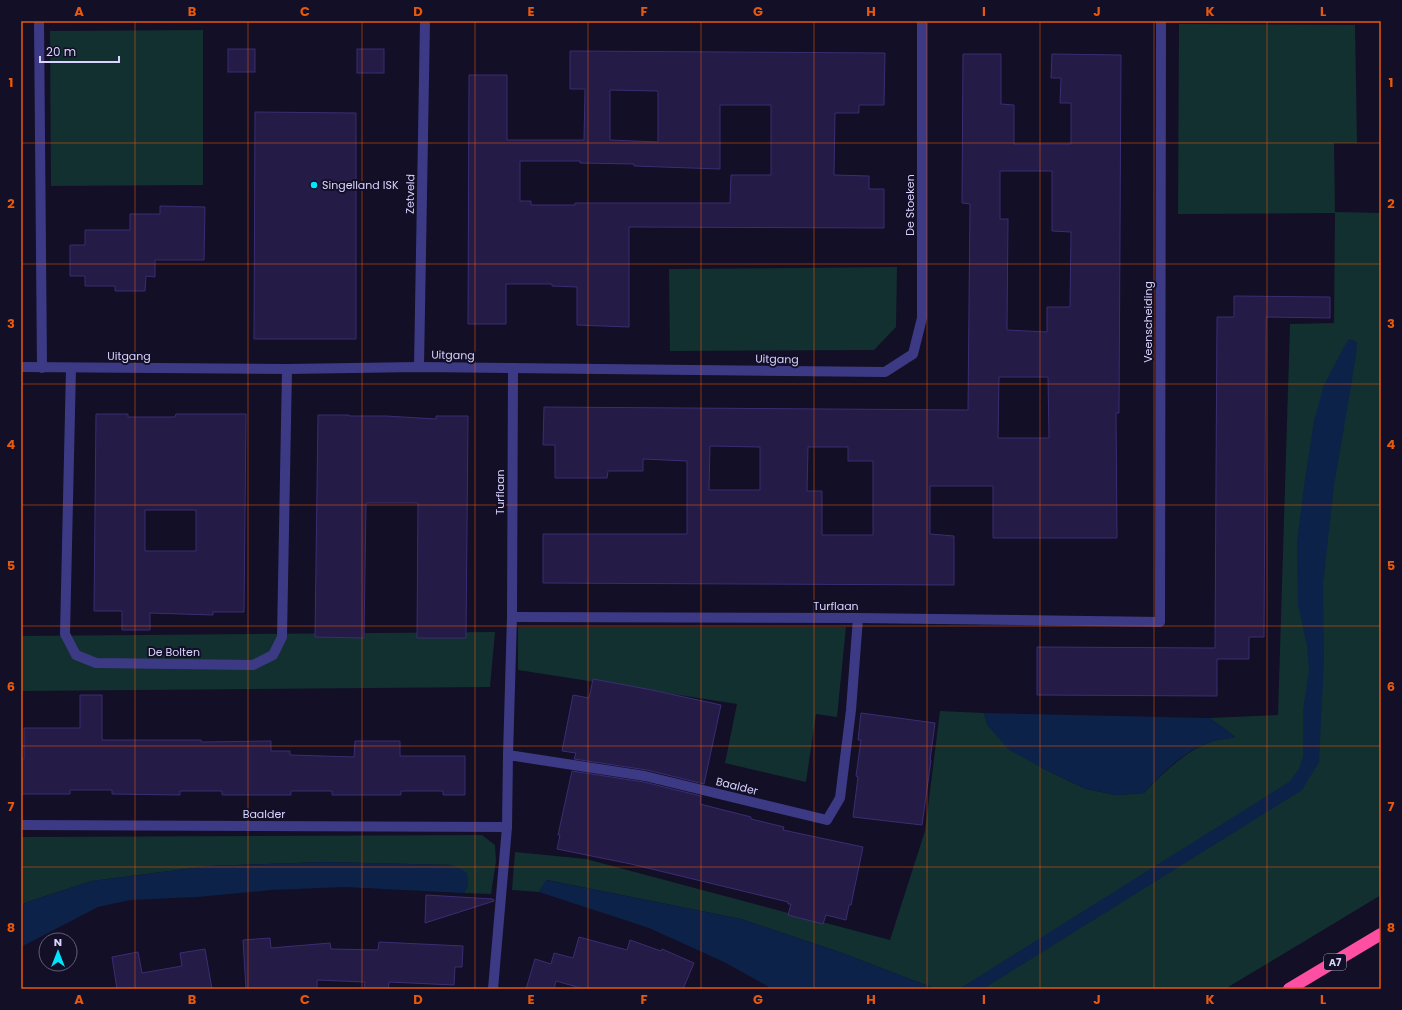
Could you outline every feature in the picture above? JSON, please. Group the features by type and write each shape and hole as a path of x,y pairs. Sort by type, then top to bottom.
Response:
{"highway":[{"name":"A7","path":"1289,989 1381,934"}],"street":[{"path":"39,21 42,368"},
{"name":"Zetveld","path":"419,367 425,21"},
{"name":"De Stoeken","path":"885,372 913,354 922,318 922,21"},
{"name":"Veenscheiding","path":"1160,622 1161,21"},
{"name":"Uitgang","path":"21,367 287,369 419,367 885,372"},
{"name":"De Bolten","path":"71,368 65,634 76,655 96,663 237,665 253,665 273,655 282,636 287,369"},
{"name":"Turflaan","path":"508,755 512,617 513,368"},
{"name":"Turflaan","path":"512,617 858,618 1160,622"},
{"name":"Baalder","path":"508,755 645,776 827,820 840,798 852,710 858,618"},
{"path":"493,989 507,827 508,755"},
{"name":"Baalder","path":"21,825 507,827"}],"green space":[{"path":"1179,24 1355,25 1357,143 1334,143 1335,212 1381,213 1381,895 1225,989 936,989 842,953 741,919 547,880 539,892 512,890 515,852 586,859 890,940 925,831 940,711 984,713 988,726 1044,769 1086,789 1116,795 1144,793 1175,763 1192,751 1214,741 1235,737 1210,718 1278,715 1290,324 1334,323 1335,213 1178,214"},
{"path":"203,30 203,185 51,186 50,31"},
{"path":"897,267 896,327 874,350 670,351 669,269"},
{"path":"518,627 846,627 837,717 816,714 806,782 725,763 737,704 518,670"},
{"path":"495,632 490,687 21,691 21,636"},
{"path":"482,835 495,845 496,861 491,894 463,893 465,892 451,865 324,862 209,866 92,881 21,905 21,837"}],"water":[{"path":"1349,339 1357,342 1356,356 1334,486 1323,584 1324,661 1319,762 1302,790 983,989 959,989 1289,782 1299,769 1303,757 1303,710 1309,671 1307,646 1298,604 1297,542 1314,421 1324,385"},
{"path":"984,713 1210,718 1236,737 1214,741 1192,751 1166,770 1144,793 1116,795 1086,789 1009,750 988,726"},
{"path":"324,862 451,865 467,873 468,887 463,893 345,887 271,890 198,897 130,900 98,907 50,932 38,932 38,938 21,947 21,905 30,901 92,881 209,866"},
{"path":"546,880 741,919 842,953 936,989 769,989 769,987 724,962 649,928 539,892"}],"building":[{"path":"228,49 255,49 255,72 228,72"},
{"path":"357,49 384,49 384,73 357,73"},
{"path":"570,51 885,53 884,105 859,105 859,113 835,113 834,175 869,176 869,189 884,189 884,228 629,227 629,327 577,325 577,287 552,286 552,284 506,284 506,324 468,324 469,75 507,75 507,140 584,140 585,89 570,89","holes":["610,90 658,91 658,142 610,140","720,105 771,105 771,175 731,175 730,203 575,203 575,205 531,205 531,201 520,201 520,161 580,161 580,163 634,164 634,166 720,169"]},
{"path":"963,54 1001,54 1001,104 1014,105 1014,144 1071,144 1071,103 1060,103 1061,78 1051,78 1052,54 1121,55 1119,413 1116,413 1117,538 993,538 993,486 930,486 930,534 954,536 954,585 543,583 543,534 687,534 687,461 643,459 643,471 608,471 607,478 555,478 555,445 543,445 544,407 968,410 970,204 962,203","holes":["1000,171 1052,171 1052,231 1071,232 1070,307 1047,307 1047,332 1007,330 1008,219 1000,219","999,377 1048,377 1049,438 998,438","710,446 760,447 760,490 709,490","808,447 848,447 848,461 873,461 873,535 822,535 822,491 807,491"]},
{"path":"255,112 356,113 356,339 254,339"},
{"path":"160,206 205,207 204,260 155,260 155,277 146,276 145,291 115,291 115,286 85,286 85,276 70,276 70,245 85,245 85,230 130,230 130,214 160,214"},
{"path":"1234,296 1330,297 1330,318 1266,317 1264,637 1249,637 1249,659 1217,659 1217,696 1037,695 1037,647 1215,648 1217,317 1234,317"},
{"path":"96,414 128,414 128,417 175,417 176,414 246,414 244,612 213,612 213,615 150,613 150,630 122,630 122,611 94,611","holes":["145,510 196,510 196,551 145,551"]},
{"path":"318,415 386,416 436,419 436,416 468,416 466,638 417,638 418,503 366,503 364,638 315,637"},
{"path":"593,679 721,705 704,784 647,770 574,759 576,753 562,751 573,695 589,698"},
{"path":"80,695 102,695 102,740 201,740 201,742 271,741 271,751 290,751 290,755 354,757 355,741 400,741 400,756 465,756 465,795 443,795 443,791 401,791 401,795 332,795 332,791 291,791 291,795 222,795 222,791 180,791 180,795 112,794 112,790 70,790 70,794 21,794 21,759 24,759 24,728 80,728"},
{"path":"861,713 935,723 922,825 853,817 858,777 856,776 861,740 858,740"},
{"path":"572,771 644,782 701,796 700,804 784,827 783,830 863,847 851,905 849,905 846,920 826,915 823,924 788,915 791,904 788,904 788,902 631,864 557,849 560,835 558,835"},
{"path":"426,895 493,899 494,901 425,923"},
{"path":"579,937 627,950 630,940 661,951 662,949 694,963 683,989 584,989 556,981 554,989 526,989 535,959 551,964 554,953 573,958"},
{"path":"270,938 271,948 330,943 331,949 378,950 379,942 463,946 462,967 455,967 454,985 389,982 388,989 364,989 365,982 317,980 317,989 246,989 243,940"},
{"path":"205,949 212,989 117,989 112,957 138,952 142,973 182,966 180,953"}],"place":[{"name":"Singelland ISK","path":"314,185"}]}
